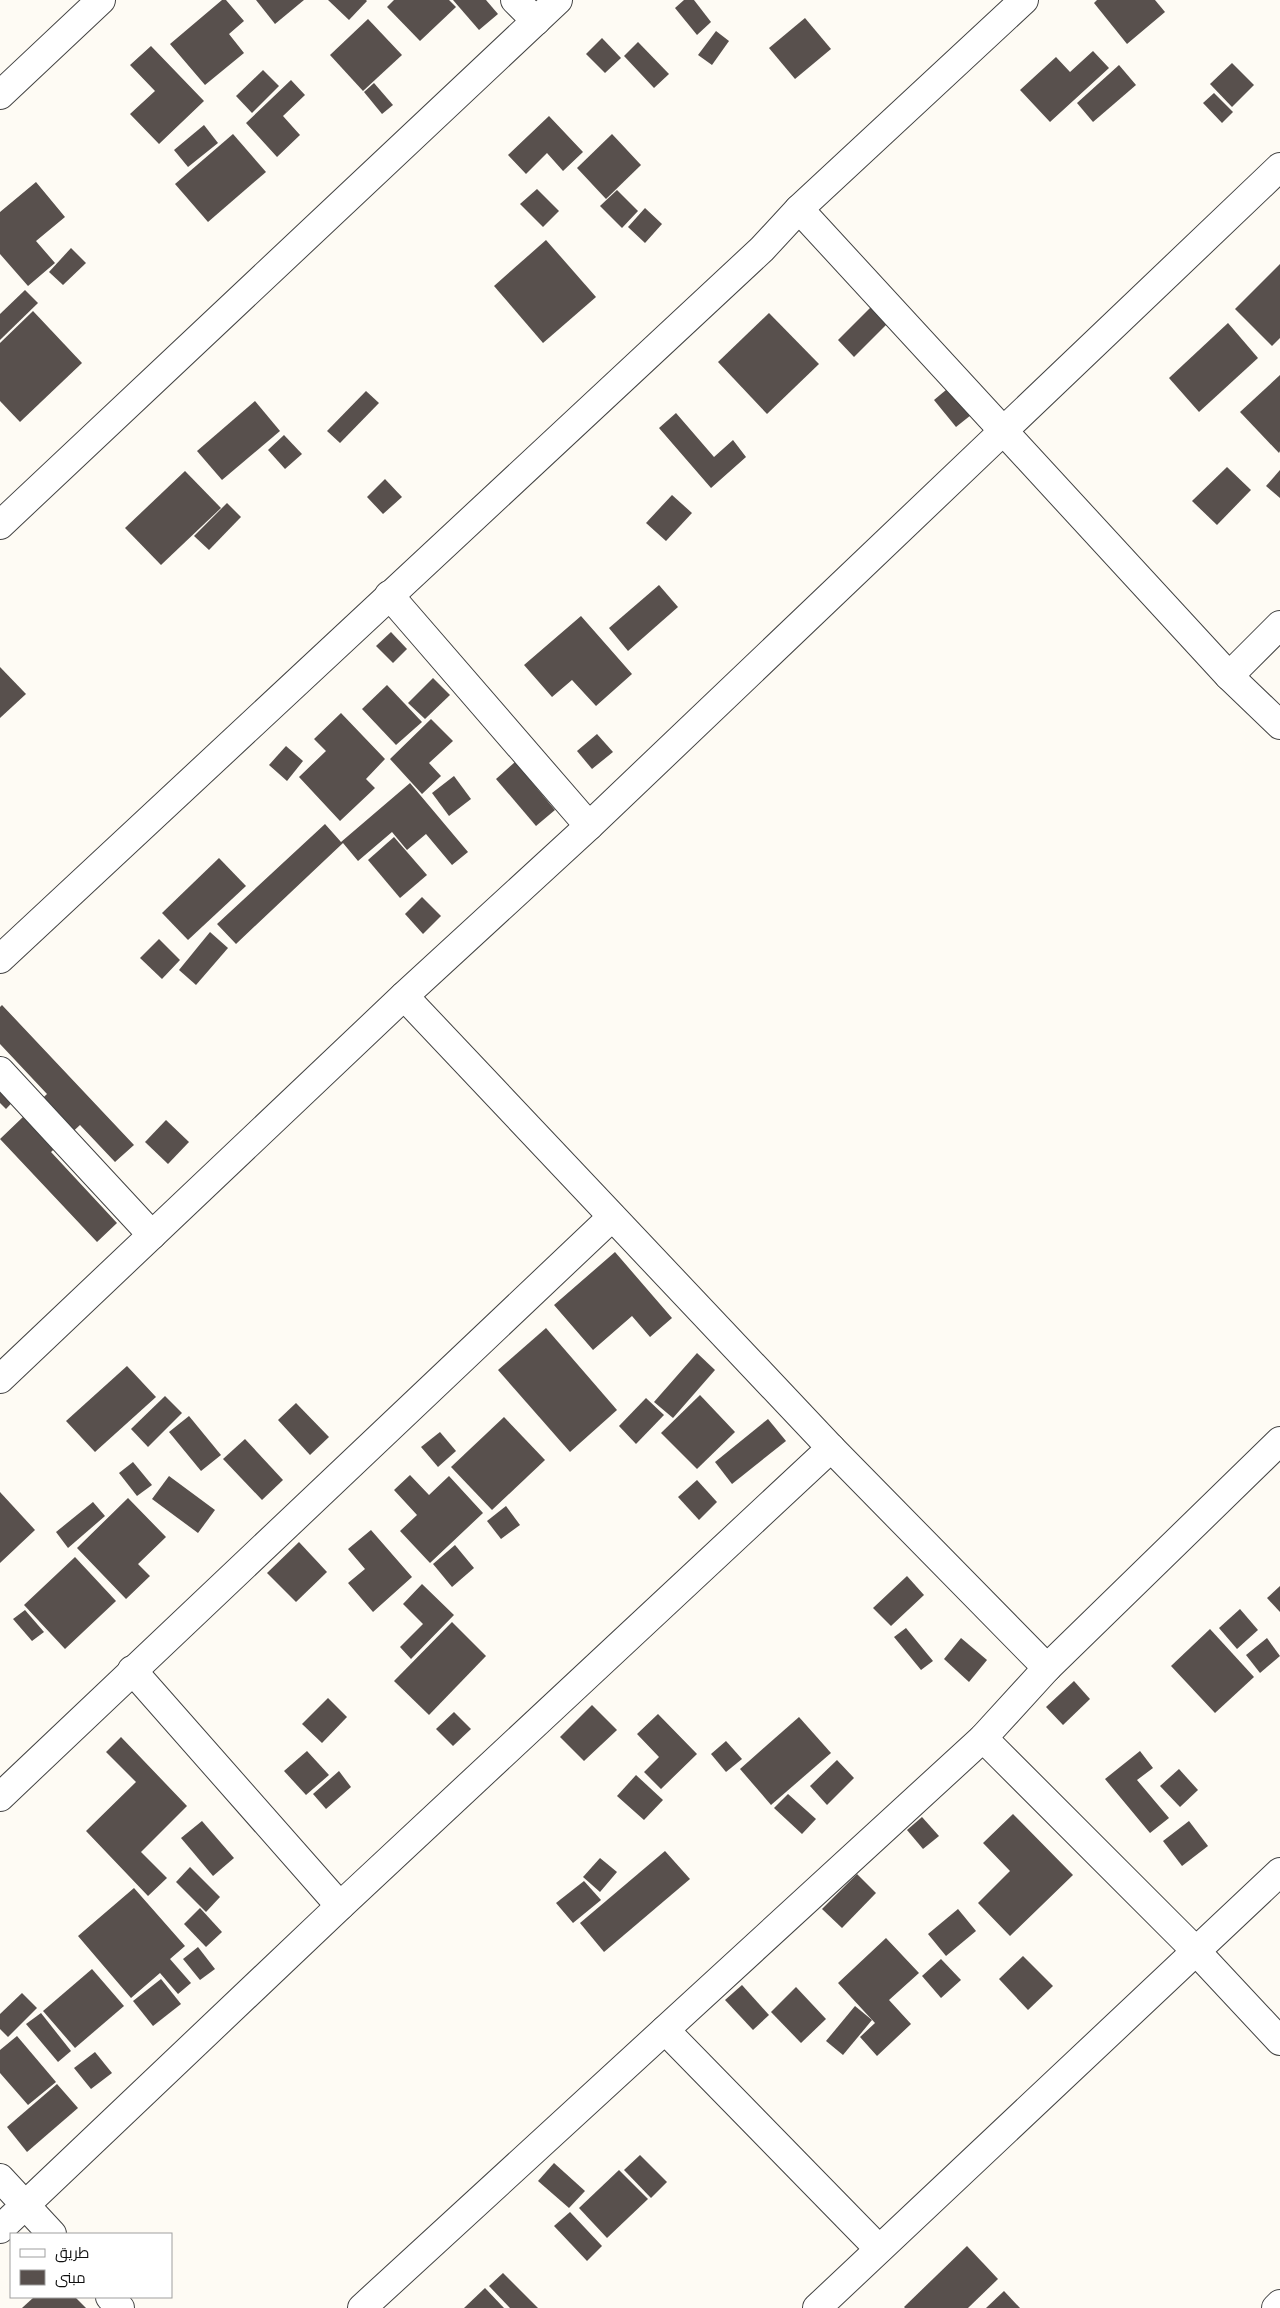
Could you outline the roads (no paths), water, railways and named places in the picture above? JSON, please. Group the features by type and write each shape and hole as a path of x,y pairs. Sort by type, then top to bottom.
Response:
{"street":[{"path":"0,95 101,0"},
{"path":"515,0 536,20"},
{"path":"0,525 558,0"},
{"path":"0,958 762,249 799,209 1024,0"},
{"path":"0,1379 404,996 589,826 1003,429 1280,167"},
{"path":"799,209 1229,676 1280,725"},
{"path":"389,595 589,826"},
{"path":"1229,676 1280,625"},
{"path":"404,996 831,1448 1047,1668"},
{"path":"0,1071 152,1235"},
{"path":"0,1797 612,1217"},
{"path":"362,2308 983,1738 1047,1668 1280,1442"},
{"path":"0,2229 340,1906 831,1448"},
{"path":"132,1670 340,1906"},
{"path":"983,1738 1195,1950 1280,2040"},
{"path":"817,2308 1280,1872"},
{"path":"665,2030 879,2249"},
{"path":"0,2178 51,2233"},
{"path":"111,2298 120,2308"},
{"path":"1276,2308 1280,2304"}]}
